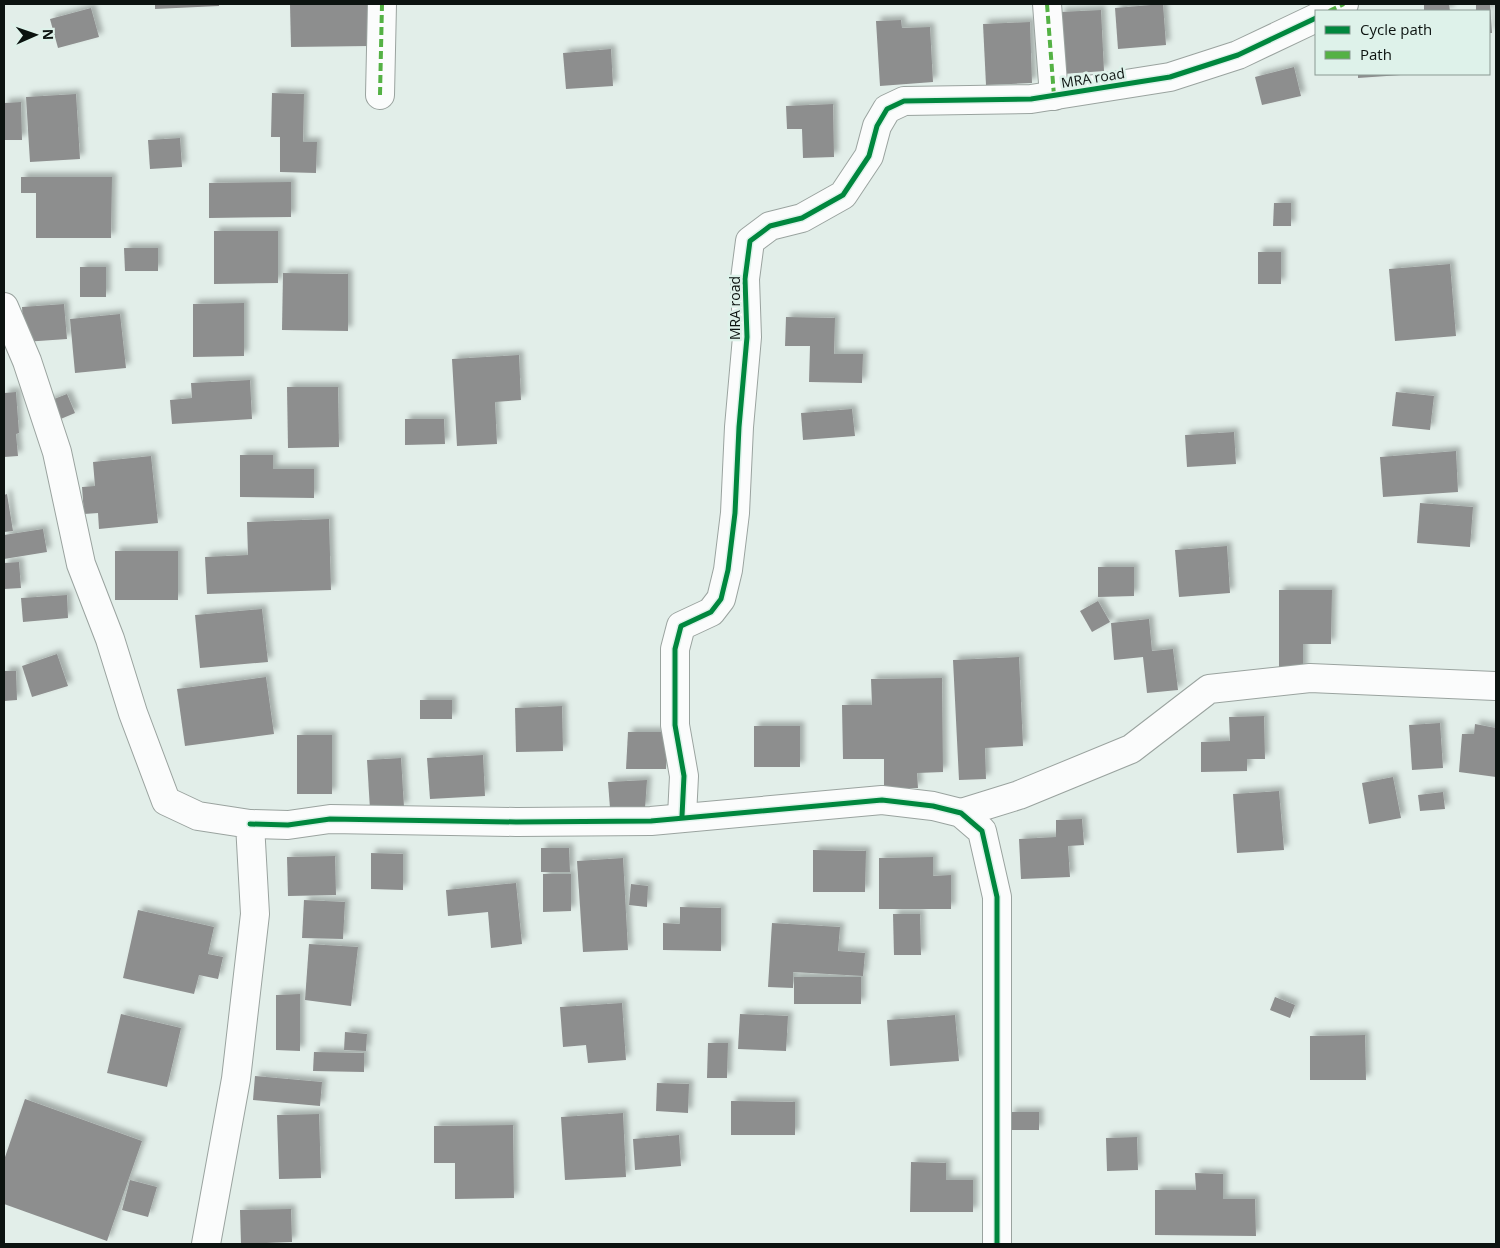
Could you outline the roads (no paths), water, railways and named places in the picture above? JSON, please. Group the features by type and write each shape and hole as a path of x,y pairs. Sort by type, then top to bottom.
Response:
{"street":[{"path":"380,95 382,4"},
{"path":"1047,4 1054,96"},
{"path":"1331,10 1344,4"},
{"name":"MRA road","path":"682,816 684,776 675,725 675,649 681,626 711,612 721,599 728,570 735,513 739,426 747,337 745,279 750,242 770,226 802,218 843,195 869,156 877,126 887,109 904,101 966,102 1031,99 1170,77 1238,55 1315,18"},
{"path":"4,307 28,361 57,452 81,564 110,639 133,713 166,801 198,816 250,824 288,825 330,819 516,822 651,820 882,800 933,806 961,813 982,831 997,897 999,1035 996,1109 997,1244"},
{"path":"961,813 1019,795 1131,749 1208,690 1310,678 1495,686"},
{"path":"206,1244 236,1079 255,914 250,824"}]}
